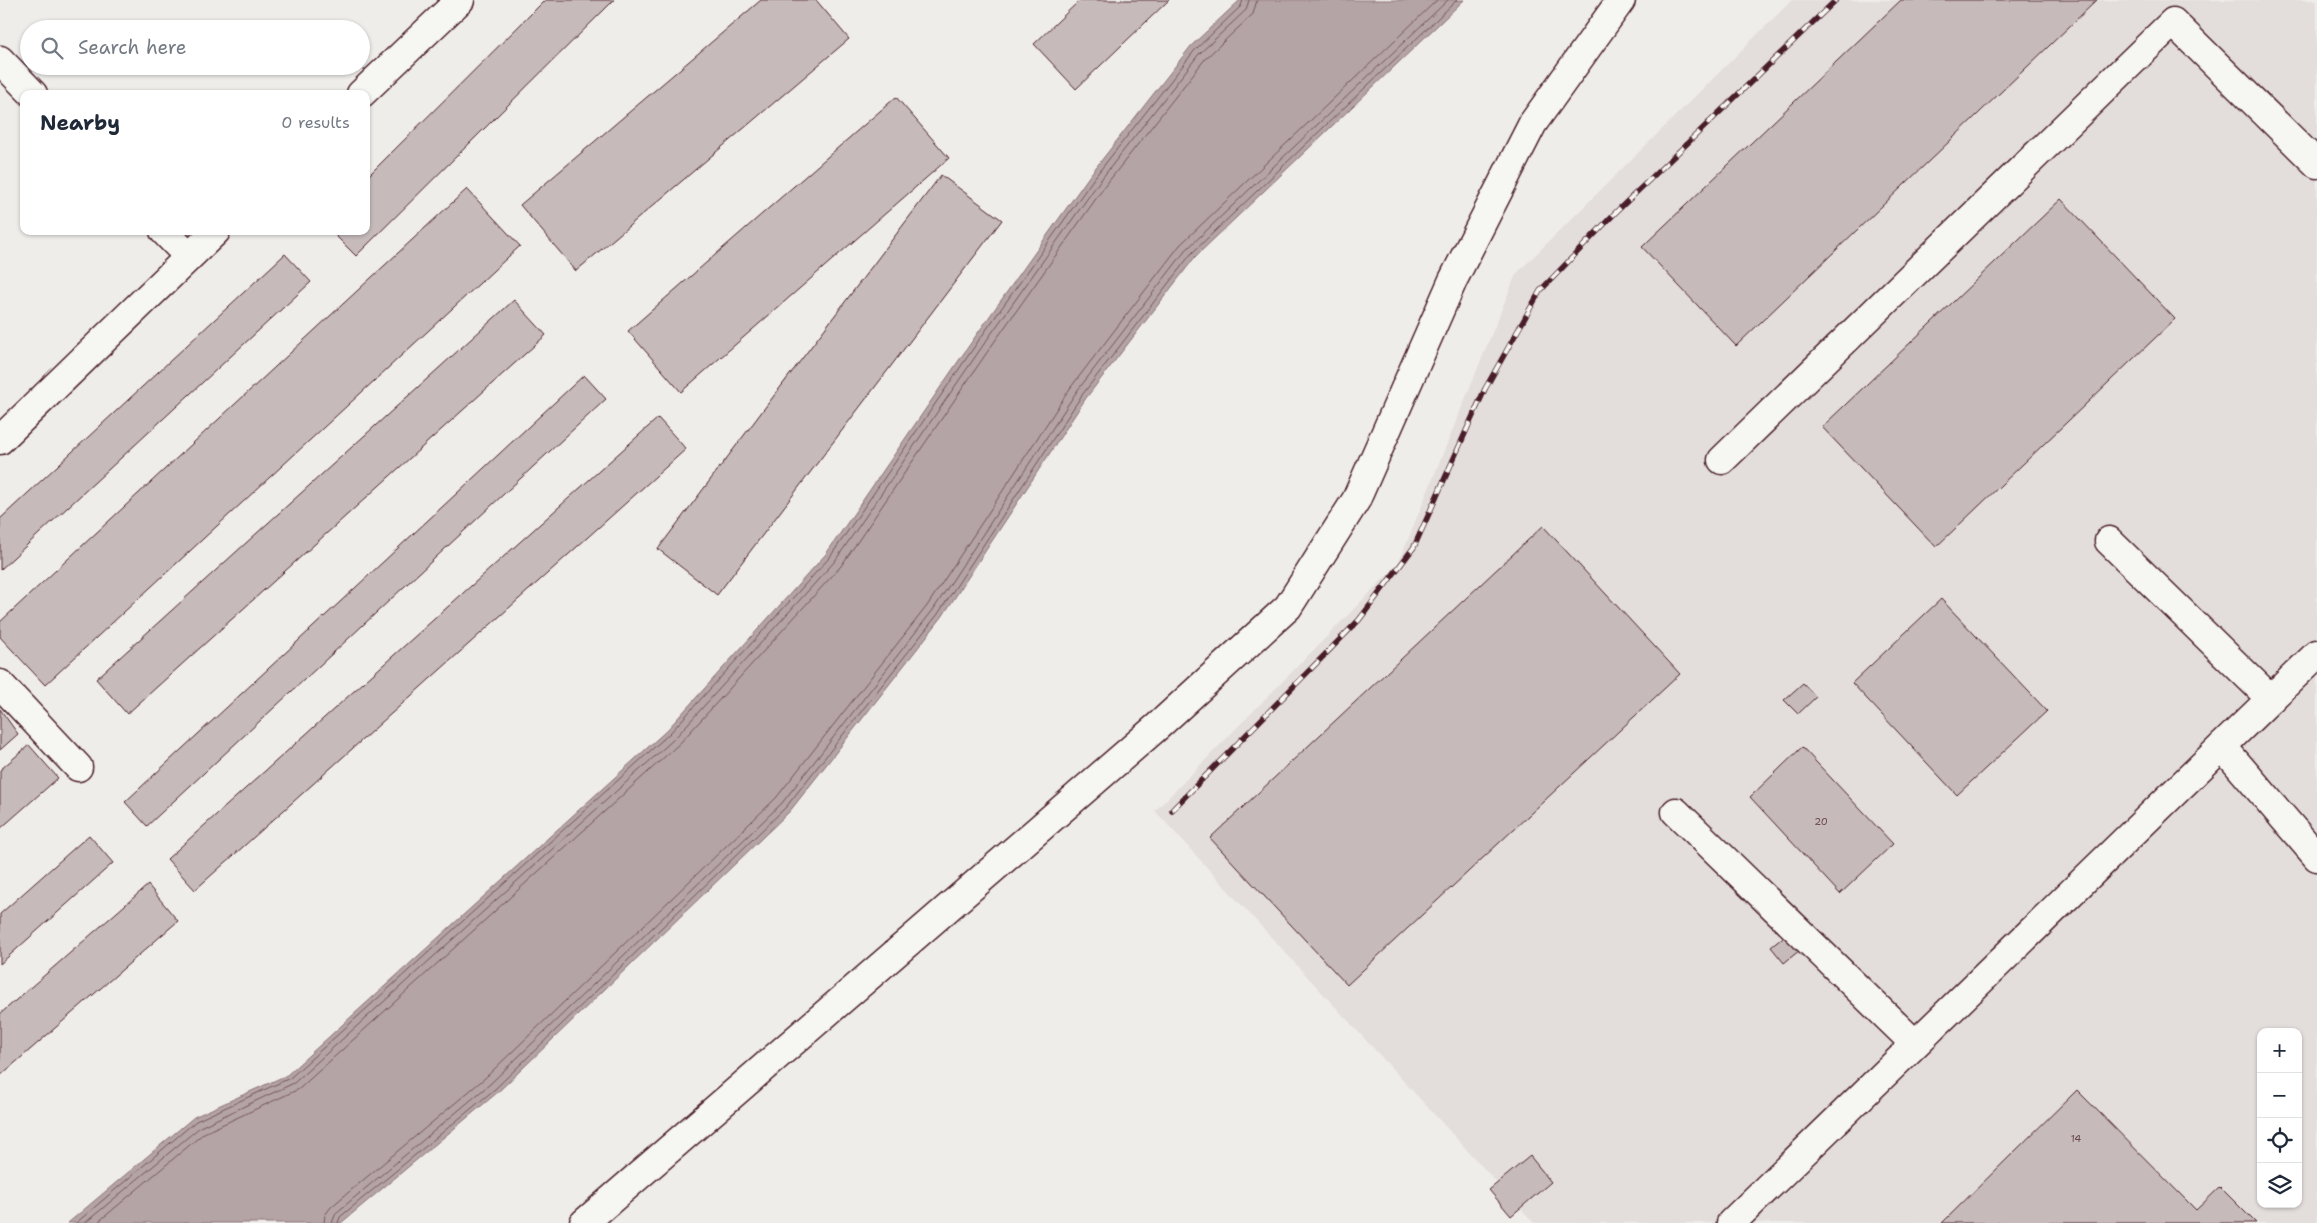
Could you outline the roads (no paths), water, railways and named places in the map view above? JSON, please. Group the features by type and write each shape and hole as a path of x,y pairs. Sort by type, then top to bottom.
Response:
{"street":[{"path":"365,90 460,0"},
{"path":"584,1223 1158,726 1288,607 1356,500 1453,280 1533,123 1621,0"},
{"path":"1722,460 2173,22 2317,164"},
{"path":"0,60 29,90"},
{"path":"168,235 189,258"},
{"path":"0,440 212,235"},
{"path":"2109,541 2271,699"},
{"path":"1731,1223 2317,654"},
{"path":"0,684 78,767"},
{"path":"2222,746 2317,857"},
{"path":"1676,812 1915,1044"}],"water":[{"path":"1240,0 1464,0 1195,257 1086,398 942,617 790,811 498,1092 341,1223 68,1223 194,1117 287,1075 667,730 826,554 975,337 1090,175 1191,46"}],"railway":[{"path":"1172,810 1359,620 1414,547 1485,389 1540,291 1615,213 1836,0"}]}
